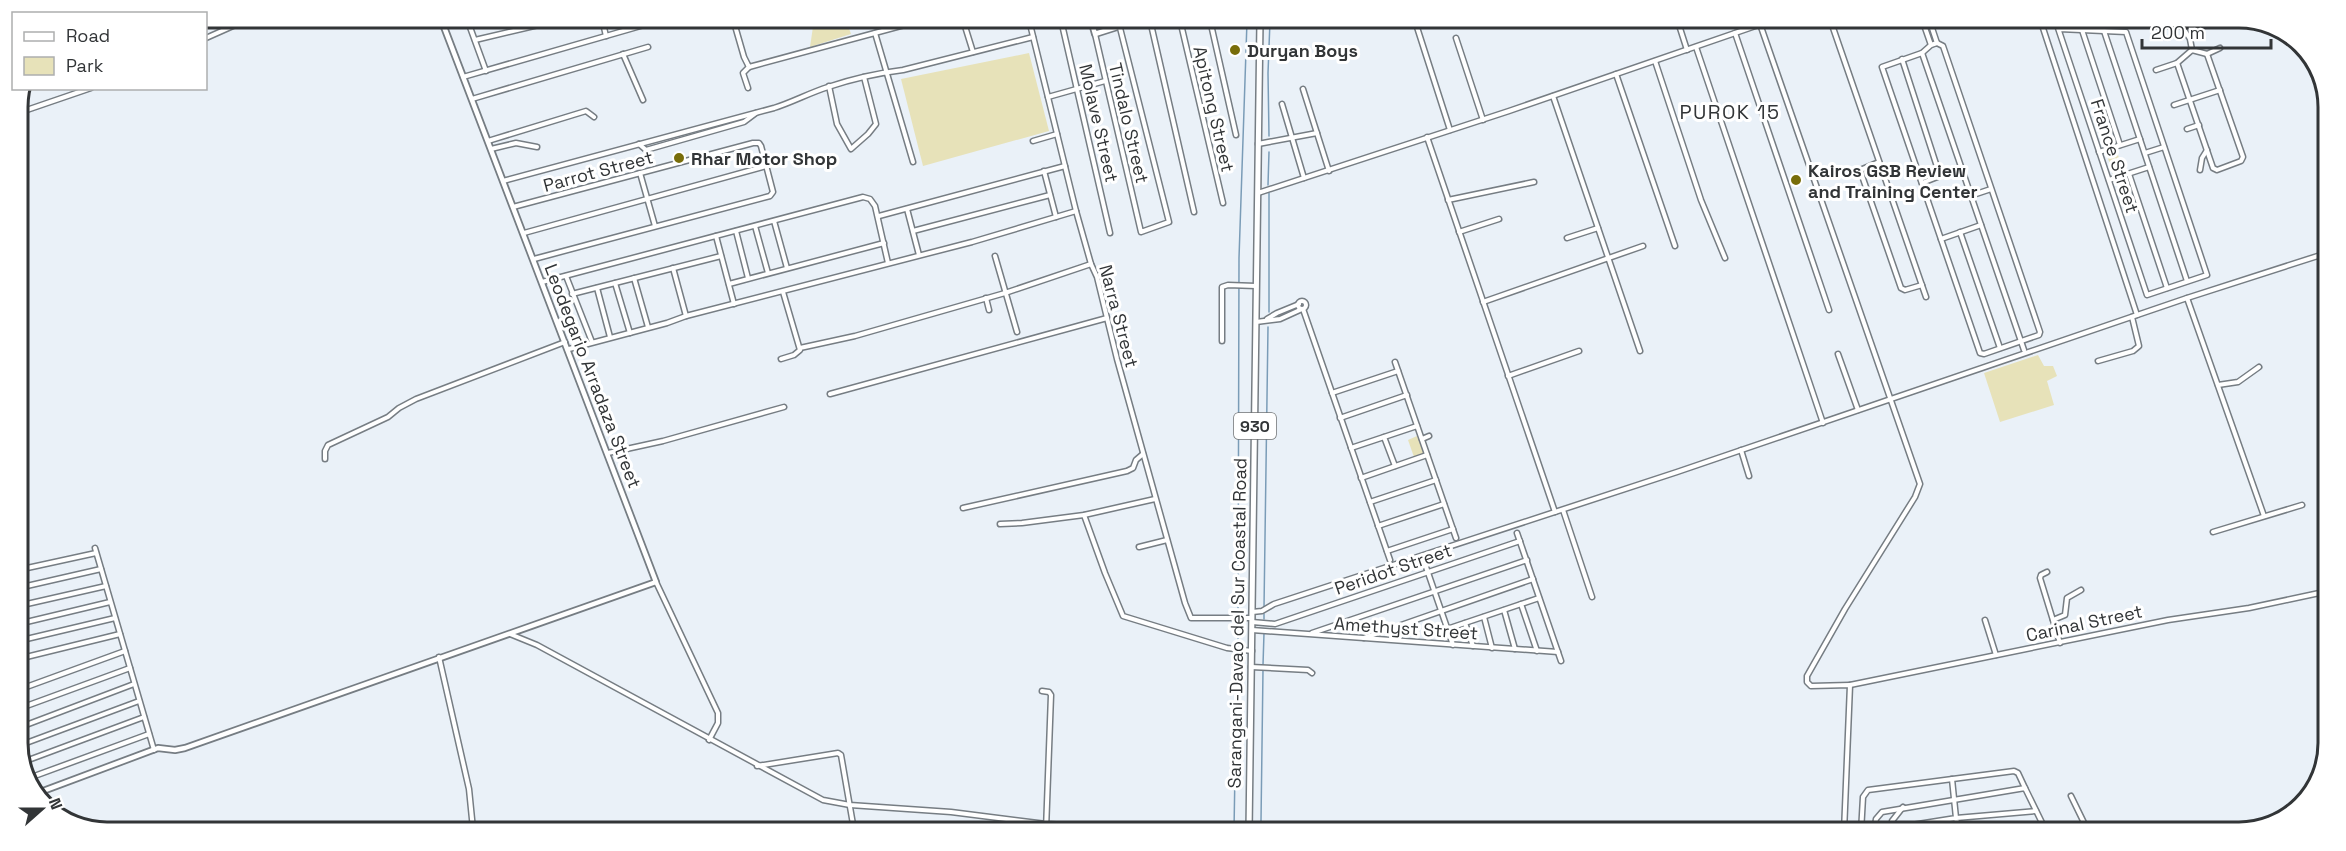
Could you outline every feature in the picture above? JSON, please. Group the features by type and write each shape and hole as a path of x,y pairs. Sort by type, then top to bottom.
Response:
{"main road":[{"name":"Sarangani-Davao del Sur Coastal Road","path":"1249,822 1260,28"}],"street":[{"path":"207,38 227,28"},
{"name":"Leodegario Arradaza Street","path":"445,28 656,582 718,713 718,723 709,740"},
{"path":"470,28 486,71"},
{"path":"475,40 526,28"},
{"path":"604,28 606,36"},
{"path":"463,77 634,28"},
{"path":"736,28 749,67"},
{"path":"748,88 743,73 749,67 893,28"},
{"path":"966,28 973,52"},
{"name":"Narra Street","path":"1031,28 1076,211 1091,264 1098,277 1155,499 1191,618 1252,617"},
{"name":"Molave Street","path":"1063,28 1110,233"},
{"name":"Tindalo Street","path":"1094,28 1141,232 1169,222 1120,28"},
{"path":"1095,34 1114,28"},
{"path":"1152,28 1194,212"},
{"name":"Apitong Street","path":"1182,28 1223,203"},
{"path":"1212,28 1236,135"},
{"path":"1417,28 1450,130"},
{"path":"1680,28 1687,50"},
{"path":"1258,194 1483,120 1749,28"},
{"path":"1761,28 1889,400"},
{"path":"1834,28 1926,297"},
{"path":"1925,28 1931,45"},
{"path":"1882,67 1980,353 1984,354 2039,335 2040,332 1942,46 1937,43 1932,28"},
{"path":"2043,28 2134,316 2139,346 2133,351 2098,361"},
{"name":"France Street","path":"2059,28 2147,295 2167,288"},
{"path":"2072,28 2126,32 2207,275 2167,288 2129,174"},
{"path":"2183,28 2190,39 2192,50"},
{"path":"2082,30 2120,145"},
{"path":"2104,31 2187,281"},
{"path":"875,33 913,162"},
{"path":"1736,33 1829,310"},
{"path":"503,181 793,102 829,86 1033,37"},
{"path":"1456,38 1483,120"},
{"path":"1875,69 1922,53 1937,43"},
{"path":"472,99 648,47"},
{"path":"1696,47 1823,423"},
{"path":"2192,50 2207,54 2220,48"},
{"path":"2156,70 2178,63 2192,50"},
{"path":"1922,53 2024,350"},
{"path":"623,54 643,100"},
{"path":"2178,63 2215,170 2238,162 2242,157 2207,54"},
{"path":"1902,60 1940,176"},
{"path":"1655,61 1701,200 1725,258"},
{"path":"1616,74 1675,246"},
{"path":"829,86 837,124 851,149 876,124 864,77"},
{"path":"1048,97 1105,81"},
{"path":"1303,89 1329,171"},
{"path":"28,110 85,90"},
{"path":"2174,105 2220,90"},
{"path":"1553,96 1640,351"},
{"path":"1282,104 1304,178"},
{"path":"488,141 586,111 594,117"},
{"path":"639,144 646,150 678,142 751,118 756,112"},
{"path":"746,115 751,118"},
{"path":"2187,129 2199,126"},
{"path":"678,142 687,130"},
{"path":"1258,144 1317,133"},
{"path":"1032,141 1057,134"},
{"path":"1427,137 1555,512"},
{"path":"656,147 659,138"},
{"path":"2099,152 2140,139"},
{"path":"491,149 516,143 537,147"},
{"name":"Parrot Street","path":"513,207 759,143 766,166"},
{"path":"2145,153 2164,147"},
{"path":"2200,170 2202,158 2207,150"},
{"path":"1879,162 1860,170 1880,229 1901,288 1905,290 1922,285"},
{"path":"524,233 766,166 773,192 770,196 534,259"},
{"path":"879,216 1065,166"},
{"path":"2109,180 2149,167"},
{"path":"1922,183 1961,169"},
{"path":"1044,171 1056,217"},
{"path":"640,173 655,226"},
{"path":"1448,200 1534,182"},
{"path":"1970,196 1991,189"},
{"path":"913,231 1050,195"},
{"path":"542,282 863,197 873,202 879,216 888,263"},
{"path":"907,209 919,255"},
{"path":"569,349 1076,211"},
{"path":"1924,215 1932,212"},
{"path":"1459,232 1499,219"},
{"path":"774,221 787,268"},
{"path":"1941,239 1981,225"},
{"path":"755,226 768,273"},
{"path":"1567,238 1598,228"},
{"path":"736,231 748,278"},
{"path":"1960,232 2000,348"},
{"path":"716,236 734,304"},
{"path":"729,284 884,243"},
{"path":"1483,302 1642,246"},
{"path":"572,294 721,256"},
{"path":"995,256 1017,332"},
{"path":"1252,617 1274,604 1563,510 2187,298 2317,256"},
{"path":"800,348 855,336 1005,293 1091,264"},
{"path":"673,268 686,316"},
{"path":"566,276 592,342"},
{"path":"634,278 648,327"},
{"path":"615,283 630,333"},
{"path":"1222,341 1222,289 1226,285 1256,286"},
{"path":"597,288 610,337"},
{"path":"781,359 798,353 800,348 783,292"},
{"path":"987,298 989,310"},
{"path":"2187,298 2264,516"},
{"path":"1265,320 1300,301 1390,560"},
{"path":"1256,322 1280,319 1303,309"},
{"path":"830,394 1107,318"},
{"path":"325,459 328,445 388,417 416,399 566,342"},
{"path":"1508,376 1579,351"},
{"path":"1838,354 1858,410"},
{"path":"1395,362 1456,538"},
{"path":"2218,385 2238,382 2259,367"},
{"path":"1332,393 1398,371"},
{"path":"1340,418 1407,395"},
{"name":"Carinal Street","path":"1889,400 1920,488 1845,609 1807,676 1807,682 1811,686 1851,685 2168,620 2249,608 2318,593"},
{"path":"608,453 673,439 784,407"},
{"path":"1351,448 1417,426"},
{"path":"1422,439 1429,436"},
{"path":"1384,437 1395,466"},
{"path":"1741,450 1749,476"},
{"path":"963,508 1127,471 1133,468 1136,460 1143,454"},
{"path":"1361,478 1427,455"},
{"path":"1370,502 1436,480"},
{"path":"1000,524 1084,515 1155,499"},
{"path":"1378,526 1444,504"},
{"path":"2213,532 2302,505"},
{"path":"1563,510 1592,597"},
{"path":"1084,515 1104,573 1123,616 1227,648 1251,651"},
{"path":"1387,551 1453,529"},
{"path":"1517,533 1561,661"},
{"path":"1139,547 1167,540"},
{"name":"Peridot Street","path":"1275,624 1520,541"},
{"path":"29,567 95,550 154,750"},
{"path":"1309,634 1527,560"},
{"path":"1425,564 1453,645"},
{"path":"29,586 101,569"},
{"path":"2047,572 2040,578 2060,643"},
{"path":"1362,638 1533,579"},
{"path":"72,780 162,747 175,750 185,748 439,656 503,634 515,633 656,582"},
{"path":"29,604 106,586"},
{"path":"2053,620 2065,615 2067,598 2080,590"},
{"path":"1447,629 1539,598"},
{"path":"29,621 110,602"},
{"path":"1521,604 1537,651"},
{"path":"1504,610 1515,649"},
{"path":"1252,617 1275,624 1274,632"},
{"path":"1484,617 1492,648"},
{"path":"29,638 115,618"},
{"path":"1985,620 1996,655"},
{"path":"1465,623 1473,646"},
{"name":"Amethyst Street","path":"1252,630 1558,652"},
{"path":"515,633 814,796 834,803 951,812 1031,822"},
{"path":"29,656 120,634"},
{"path":"29,686 125,651"},
{"path":"439,656 469,789 472,822"},
{"path":"1251,667 1308,670 1312,673"},
{"path":"29,705 130,668"},
{"path":"29,724 135,684"},
{"path":"1844,822 1851,685"},
{"path":"1042,691 1049,692 1051,695 1047,822"},
{"path":"29,742 139,701"},
{"path":"30,759 144,717"},
{"path":"36,775 149,734"},
{"path":"757,766 838,753 842,757 853,822"},
{"path":"1862,822 1863,797 1868,790 2014,771 2018,773 2042,822"},
{"path":"1952,779 1957,822"},
{"path":"1875,822 1879,814 1903,807 2025,788"},
{"path":"2071,796 2084,822"},
{"path":"1892,822 1903,807"},
{"path":"1934,822 2037,811"}],"green space":[{"path":"813,28 849,28 851,34 810,47"},
{"path":"1029,53 1049,131 923,166 901,79"},
{"path":"2117,152 2123,170 2113,174 2107,155"},
{"path":"2038,355 2044,366 2053,366 2057,376 2047,381 2054,405 2000,422 1984,373"},
{"path":"1417,436 1424,454 1414,457 1408,440"}],"waterway":[{"path":"1238,641 1239,258 1247,28"},
{"path":"1269,136 1270,28"},
{"path":"1268,185 1269,152"},
{"path":"1269,193 1269,312"},
{"path":"1264,608 1268,327"},
{"path":"1264,614 1264,619"},
{"path":"1263,665 1264,633"},
{"path":"1234,822 1237,653"},
{"path":"1261,821 1263,670"}],"place":[{"name":"Duryan Boys","path":"1235,50"},
{"name":"Rhar Motor Shop","path":"679,158"},
{"name":"Kairos GSB Review and Training Center","path":"1796,180"}],"district":[{"name":"PUROK 15","path":"1730,112"}]}
